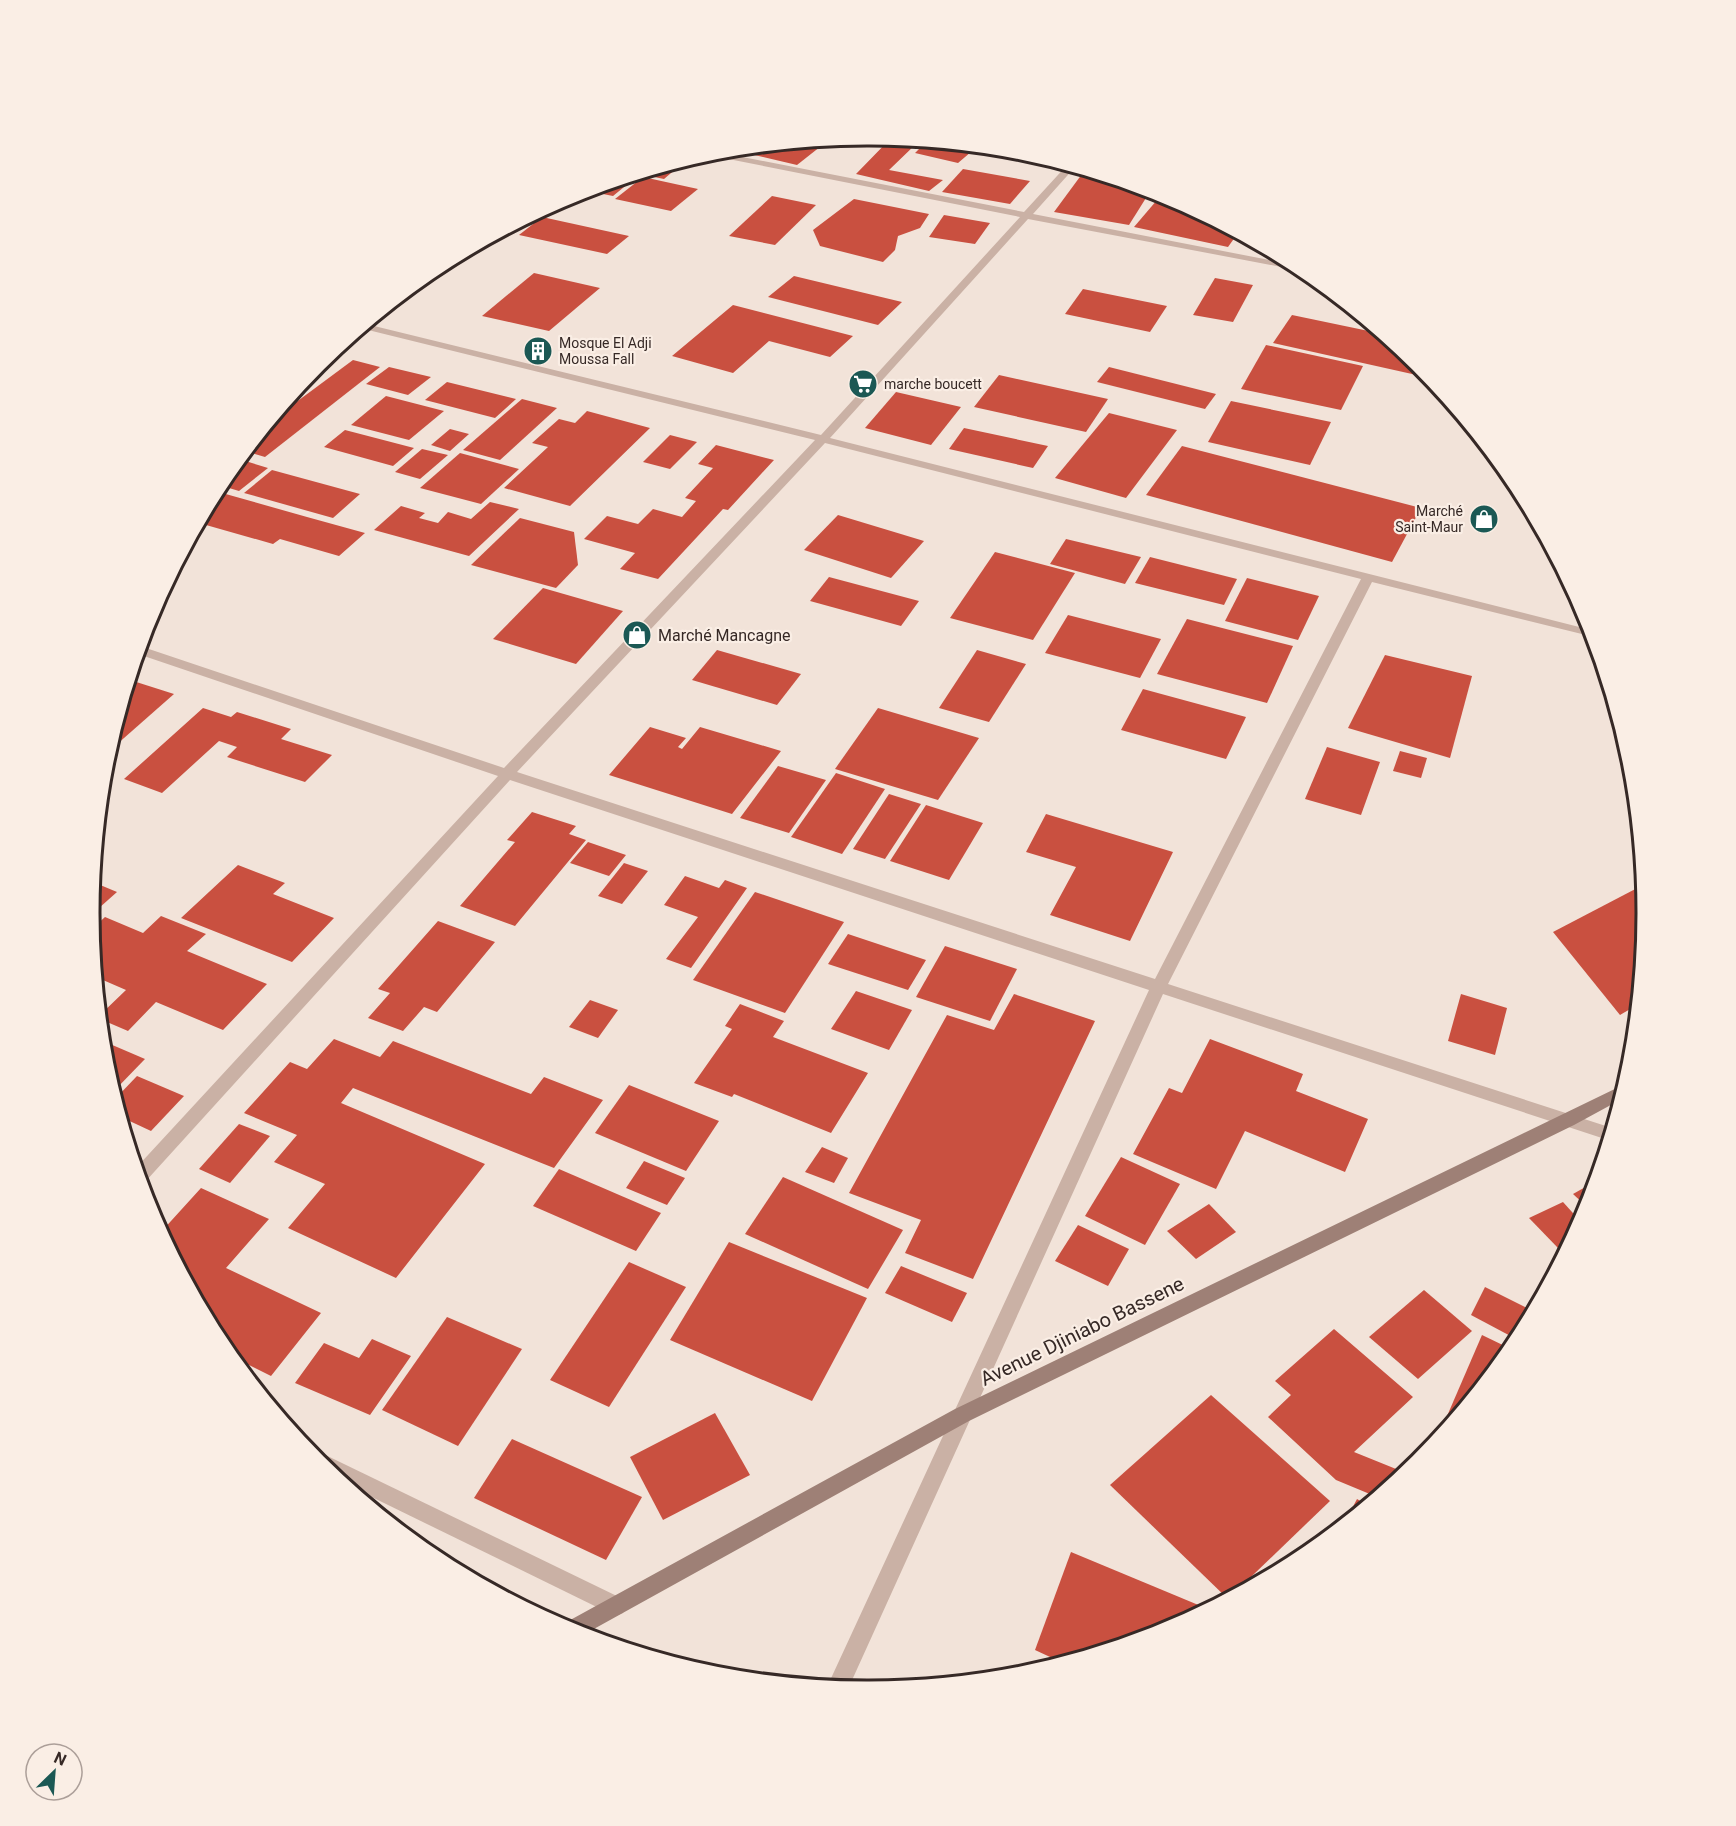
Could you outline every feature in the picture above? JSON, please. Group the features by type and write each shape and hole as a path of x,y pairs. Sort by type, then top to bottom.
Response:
{"main road":[{"name":"Avenue Djiniabo Bassene","path":"581,1625 962,1415 1568,1120 1613,1096"}],"street":[{"path":"732,158 1278,264"},
{"path":"145,1170 507,774 823,439 1066,172"},
{"path":"372,328 823,439 1582,631"},
{"path":"841,1679 1160,986 1368,577"},
{"path":"146,652 507,774 1603,1132"},
{"path":"343,1473 616,1606"}],"building":[{"path":"883,146 913,147 889,170 943,180 929,191 856,174"},
{"path":"820,147 797,165 752,154"},
{"path":"921,147 970,152 958,163 915,153"},
{"path":"963,169 1030,181 1010,204 942,192"},
{"path":"674,171 664,179 653,177"},
{"path":"1081,176 1146,198 1129,225 1054,212"},
{"path":"648,178 698,189 671,211 615,199 638,181"},
{"path":"628,184 613,196 601,194"},
{"path":"772,196 816,205 775,245 729,236"},
{"path":"854,199 929,214 920,228 898,236 895,250 883,262 820,246 813,230"},
{"path":"1156,202 1234,239 1228,247 1134,227"},
{"path":"944,215 990,223 975,244 929,237"},
{"path":"545,218 629,236 607,254 519,235"},
{"path":"534,273 600,288 549,331 482,316"},
{"path":"794,276 902,302 878,325 768,297"},
{"path":"1215,278 1253,285 1233,322 1193,315"},
{"path":"1083,289 1167,306 1150,332 1065,314"},
{"path":"733,305 853,336 830,357 769,341 733,373 672,356"},
{"path":"1292,315 1368,331 1415,375 1273,343"},
{"path":"1266,345 1363,366 1341,410 1241,389"},
{"name":"Mosque El Adji Moussa Fall","path":"535,346 548,349 541,356 527,352"},
{"path":"353,360 380,367 265,457 254,454 294,404"},
{"path":"389,367 431,377 408,395 366,384"},
{"path":"1109,367 1216,394 1205,409 1097,382"},
{"path":"999,375 1108,399 1086,432 974,407"},
{"path":"447,382 516,399 495,418 425,400"},
{"path":"896,392 961,407 931,445 865,428"},
{"path":"386,396 444,411 409,440 351,425"},
{"path":"522,399 557,408 500,460 463,450"},
{"path":"1231,401 1331,422 1310,465 1208,442"},
{"path":"587,411 650,428 570,506 504,488 548,447 532,443 559,419 575,423"},
{"path":"1109,413 1177,430 1126,498 1055,478"},
{"path":"964,428 1048,446 1033,468 949,449"},
{"path":"450,429 469,434 450,451 431,445"},
{"path":"345,430 414,448 393,466 324,447"},
{"path":"670,435 697,442 670,469 643,462"},
{"path":"716,445 774,460 728,510 723,509 658,579 620,569 635,553 584,539 607,516 638,524 653,509 682,517 696,501 685,498 713,468 698,464"},
{"path":"1182,446 1421,508 1392,562 1146,495"},
{"path":"422,449 448,455 420,479 395,472"},
{"path":"460,453 519,469 481,504 420,488"},
{"path":"248,462 268,468 239,491 229,488"},
{"path":"272,470 360,494 333,518 244,493"},
{"path":"226,494 365,533 339,556 280,539 273,544 206,525"},
{"path":"490,502 519,509 469,556 374,530 401,506 425,513 419,518 438,523 448,512 471,519"},
{"path":"838,515 924,541 891,578 804,550"},
{"path":"520,518 574,532 578,565 556,588 471,565"},
{"path":"1066,539 1141,557 1125,584 1050,564"},
{"path":"995,552 1075,573 1033,640 950,618"},
{"path":"1150,557 1237,579 1224,605 1135,583"},
{"path":"829,577 919,601 901,626 810,601"},
{"path":"1247,578 1319,596 1298,640 1225,621"},
{"path":"543,588 623,611 576,664 493,639"},
{"path":"1068,615 1161,639 1140,678 1045,653"},
{"path":"1187,619 1293,646 1267,703 1157,674"},
{"path":"717,650 801,674 777,705 692,680"},
{"path":"977,650 1026,664 989,722 939,708"},
{"path":"1385,655 1472,676 1450,758 1348,728"},
{"path":"136,682 174,694 120,741"},
{"path":"1143,689 1246,717 1226,759 1121,730"},
{"path":"203,708 231,717 237,712 291,729 281,739 332,755 305,782 227,757 237,747 219,741 162,793 124,779"},
{"path":"878,708 979,738 938,800 835,769"},
{"path":"650,727 686,738 678,747 682,749 700,727 781,751 732,814 609,775"},
{"path":"1327,747 1380,762 1361,815 1305,799"},
{"path":"1400,751 1427,758 1421,778 1393,771"},
{"path":"778,766 826,780 789,833 740,818"},
{"path":"836,773 885,789 842,854 791,837"},
{"path":"889,794 921,804 885,859 853,849"},
{"path":"926,805 983,823 949,880 890,861"},
{"path":"532,812 576,826 569,834 586,840 515,926 460,906 515,842 507,840"},
{"path":"1046,814 1173,852 1130,941 1050,915 1076,867 1026,852"},
{"path":"588,842 626,855 609,876 570,863"},
{"path":"624,863 648,871 622,904 598,896"},
{"path":"238,865 285,883 273,894 334,918 292,962 181,918"},
{"path":"685,876 719,888 725,880 747,888 691,968 666,959 698,917 664,905"},
{"path":"101,885 117,892 100,907"},
{"path":"1635,889 1634,963 1629,1010 1620,1015 1553,932"},
{"path":"755,892 844,922 785,1013 693,980"},
{"path":"161,916 206,934 187,951 267,984 223,1030 156,1002 128,1031 109,1023 107,1009 126,990 104,980 100,921 105,917 143,933"},
{"path":"438,921 495,942 437,1012 424,1007 403,1031 368,1018 390,993 378,989"},
{"path":"848,934 926,960 908,990 828,964"},
{"path":"945,946 1017,969 990,1021 916,997"},
{"path":"856,991 912,1010 889,1050 831,1029"},
{"path":"1014,994 1095,1021 973,1279 905,1253 921,1220 849,1193 947,1015 994,1030"},
{"path":"1461,994 1507,1008 1495,1055 1448,1041"},
{"path":"590,1000 618,1010 598,1038 569,1027"},
{"path":"740,1004 784,1021 773,1037 868,1073 831,1133 734,1094 732,1097 694,1083 732,1029 725,1026"},
{"path":"334,1039 380,1057 393,1041 531,1094 544,1077 603,1100 554,1168 353,1088 341,1103 485,1164 396,1278 288,1228 325,1184 274,1162 297,1135 244,1113 290,1062 307,1069"},
{"path":"1210,1039 1303,1074 1296,1091 1368,1119 1345,1172 1245,1131 1216,1189 1133,1154 1169,1088 1182,1093"},
{"path":"112,1045 145,1059 120,1085"},
{"path":"137,1076 184,1096 151,1131 130,1121 122,1092"},
{"path":"629,1085 719,1121 686,1171 595,1133"},
{"path":"239,1124 270,1136 230,1183 199,1169"},
{"path":"822,1147 848,1158 834,1183 805,1172"},
{"path":"1121,1157 1180,1184 1145,1245 1085,1216"},
{"path":"644,1161 685,1178 667,1205 626,1188"},
{"path":"559,1169 661,1213 636,1251 533,1206"},
{"path":"783,1177 903,1230 868,1289 745,1234"},
{"path":"201,1188 269,1219 226,1268 321,1313 271,1376 248,1365 230,1339 203,1297 167,1225"},
{"path":"1584,1188 1580,1200 1573,1194"},
{"path":"1563,1202 1574,1214 1558,1248 1529,1218"},
{"path":"1209,1204 1236,1232 1196,1259 1167,1231"},
{"path":"1078,1225 1129,1249 1108,1286 1055,1261"},
{"path":"729,1242 867,1298 812,1401 670,1340"},
{"path":"629,1262 686,1287 609,1407 550,1380"},
{"path":"901,1266 967,1293 952,1322 885,1293"},
{"path":"1485,1287 1526,1308 1509,1335 1471,1315"},
{"path":"1424,1290 1472,1331 1418,1379 1369,1337"},
{"path":"447,1317 522,1349 458,1446 382,1410"},
{"path":"1334,1329 1413,1397 1354,1452 1397,1469 1369,1494 1336,1480 1268,1417 1291,1395 1275,1381"},
{"path":"1482,1335 1502,1345 1477,1380 1447,1417"},
{"path":"372,1339 411,1356 370,1415 295,1383 324,1343 359,1358"},
{"path":"1211,1395 1330,1501 1247,1580 1222,1593 1110,1485"},
{"path":"715,1413 750,1475 663,1520 630,1457"},
{"path":"512,1439 642,1497 606,1560 474,1498"},
{"path":"1071,1552 1198,1605 1115,1640 1067,1654 1052,1658 1035,1650"}],"place":[{"name":"Mosque El Adji Moussa Fall","path":"538,351"},
{"name":"marche boucett","path":"863,384"},
{"name":"Marché Saint-Maur","path":"1484,519"},
{"name":"Marché Mancagne","path":"637,635"}]}
